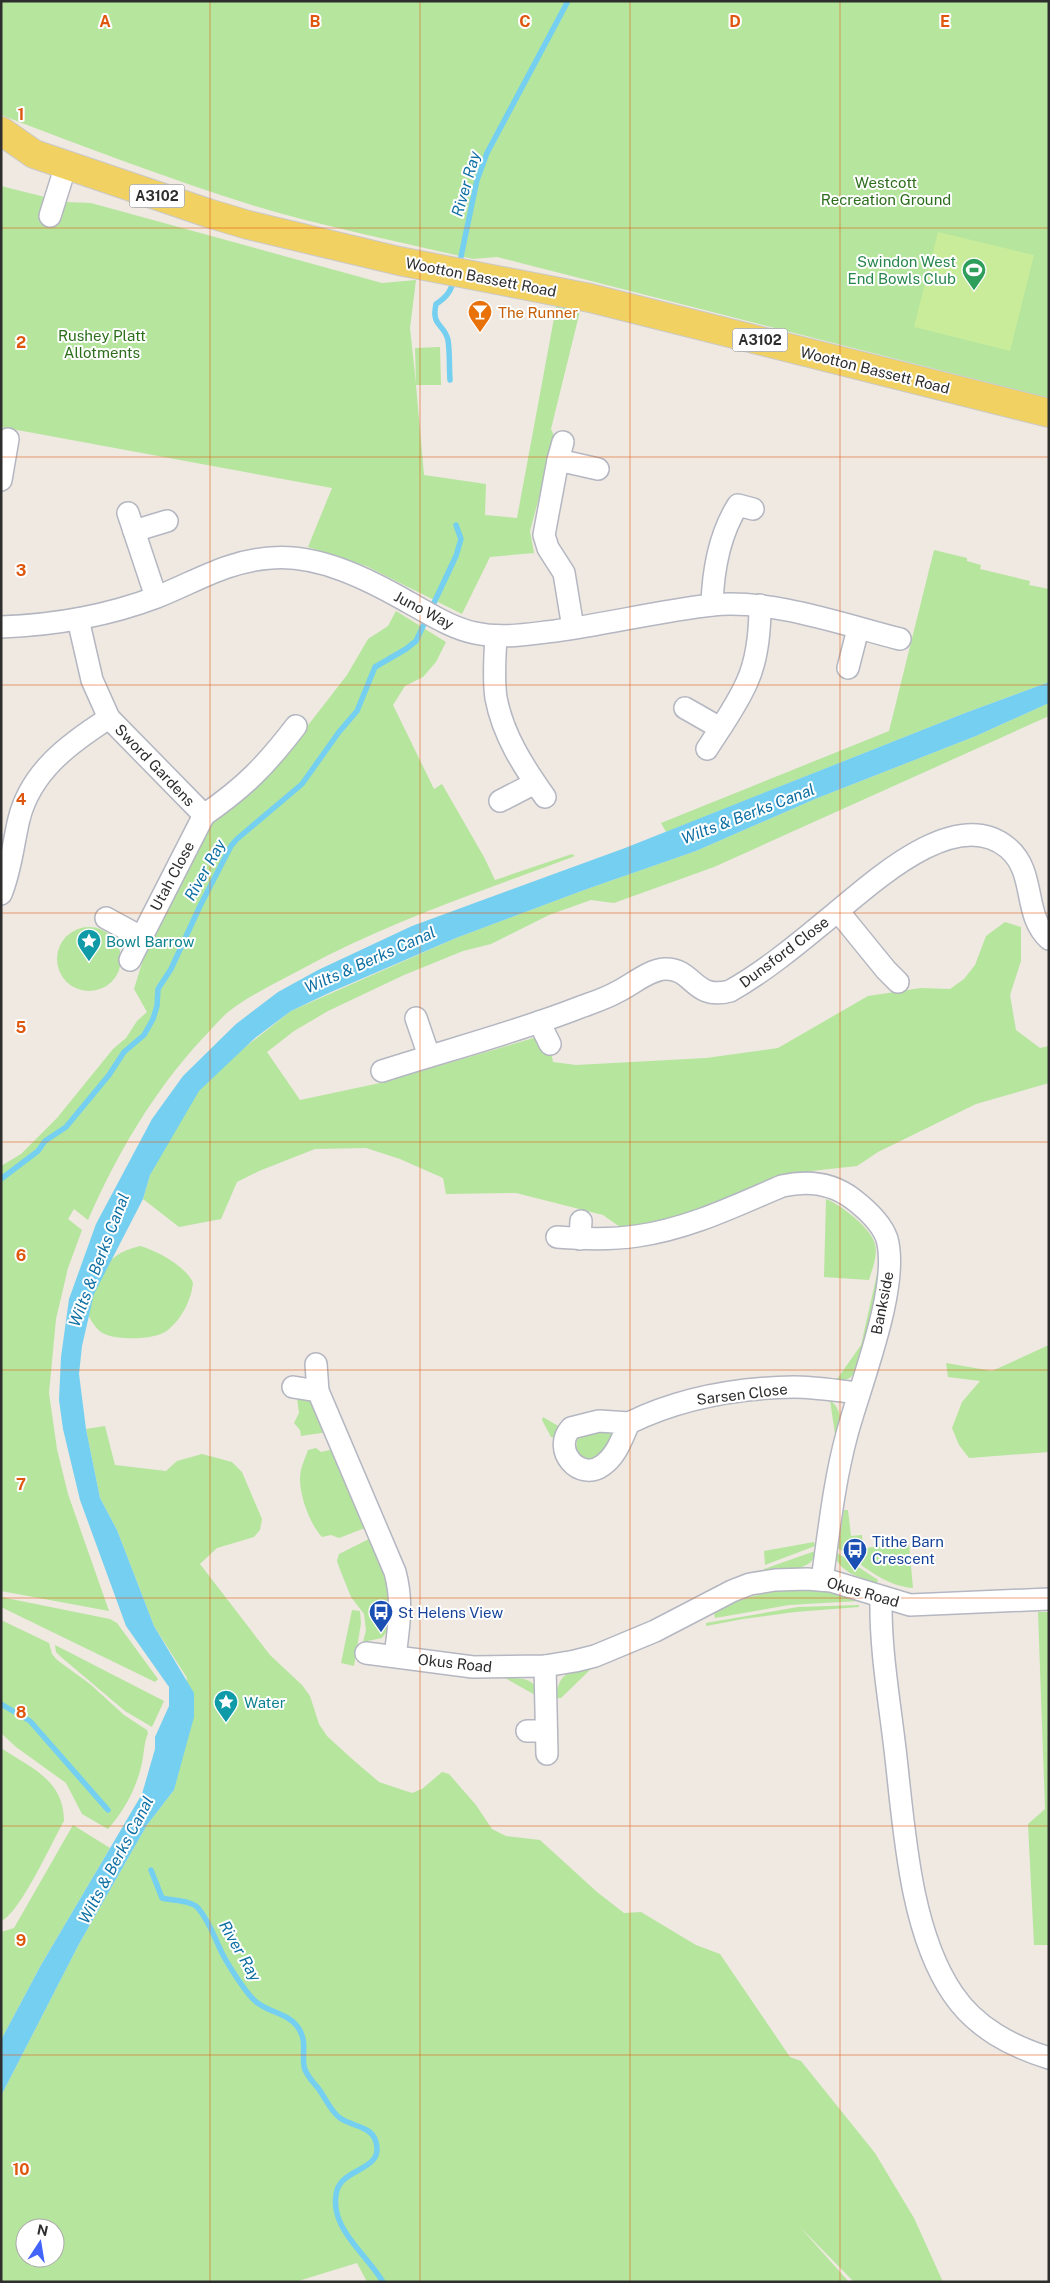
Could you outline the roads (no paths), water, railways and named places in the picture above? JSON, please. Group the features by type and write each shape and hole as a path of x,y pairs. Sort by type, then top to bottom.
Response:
{"main road":[{"name":"Wootton Bassett Road","path":"1,131 34,154 216,216 298,237 599,301 1049,413"},
{"name":"Wootton Bassett Road","path":"1,154 34,154"}],"street":[{"path":"50,216 66,165"},
{"path":"1,480 8,440"},
{"path":"573,628 564,573 548,548 544,535 561,451 598,469"},
{"path":"712,605 716,563 728,522 738,505 753,509"},
{"path":"156,597 131,522 167,521"},
{"name":"Juno Way","path":"1,627 78,619 124,608 156,597 236,563 286,558 310,561 333,568 407,601 440,620 464,630 496,636 517,636 573,628 712,605 760,605 900,639"},
{"path":"707,749 750,673 760,630 760,605"},
{"name":"Sword Gardens","path":"78,619 92,680 109,718 204,815 236,793 255,776 296,726"},
{"path":"848,668 858,629"},
{"path":"496,636 495,682 500,713 517,755 540,790 500,801"},
{"path":"685,708 720,728"},
{"path":"1,894 10,816 27,797 46,768 68,746 109,718"},
{"name":"Utah Close","path":"130,960 204,815"},
{"name":"Dunsford Close","path":"382,1071 539,1022 600,1000 655,971 666,969 685,975 706,993 721,994 730,992 784,954 838,912 882,874 912,854 962,836 982,836 1002,844 1018,858 1028,882 1038,929 1049,939"},
{"name":"Dunsford Close","path":"838,912 898,982"},
{"path":"106,918 141,937"},
{"path":"416,1018 429,1056"},
{"path":"539,1022 550,1044"},
{"name":"Bankside","path":"557,1237 580,1230 636,1237 663,1232 693,1223 782,1186 796,1183 828,1186 844,1192 862,1205 877,1222 886,1237 890,1256 889,1272 879,1326 841,1460 822,1580"},
{"path":"316,1364 318,1391 395,1572 399,1588 400,1606 395,1656"},
{"path":"293,1387 318,1391"},
{"name":"Sarsen Close","path":"629,1423 661,1408 689,1400 738,1392 795,1387 859,1393"},
{"name":"Okus Road","path":"366,1653 473,1666 545,1666 595,1656 622,1646 750,1584 775,1580 822,1580 853,1587 880,1597 916,1606 1049,1599"},
{"path":"880,1597 880,1632 901,1800 915,1900 924,1933 938,1970 954,1996 975,2020 1000,2039 1049,2058"},
{"path":"545,1666 536,1731 547,1754"}],"water":[{"name":"Wilts & Berks Canal","path":"1049,682 1049,703 976,736 815,799 696,851 456,938 291,1011 255,1038 199,1091 150,1175 143,1199 94,1294 82,1346 79,1374 86,1429 100,1498 117,1530 154,1626 194,1693 194,1717 174,1790 147,1825 79,1944 1,2096 1,2040 41,1965 142,1794 155,1749 155,1737 169,1706 169,1687 126,1626 80,1500 63,1429 59,1400 61,1357 69,1299 96,1224 152,1119 183,1076 236,1024 278,992 318,970 412,926 625,848 965,713"}],"waterway":[{"name":"River Ray","path":"459,266 477,180 487,153 568,1"},
{"name":"River Ray","path":"450,380 448,340 435,317 435,311 436,304 448,293 454,279"},
{"name":"River Ray","path":"1,1179 38,1151 45,1141 66,1127 109,1075 124,1052 144,1035 153,1019 157,1006 158,989 171,969 200,906 231,846 302,784 339,732 357,711 375,667 416,641 456,556 461,539 456,525"},
{"name":"River Ray","path":"1,1704 30,1721 108,1810"},
{"name":"River Ray","path":"151,1870 162,1898 195,1905 202,1913 223,1955 253,1999 258,2004 295,2023 303,2038 306,2072 334,2112 340,2118 366,2130 374,2137 377,2151 374,2158 369,2164 347,2177 341,2183 337,2190 335,2203 343,2228 383,2282"}],"place":[{"name":"Swindon West End Bowls Club","path":"974,291"},
{"name":"The Runner","path":"480,333"},
{"name":"Bowl Barrow","path":"89,962"},
{"name":"Tithe Barn Crescent","path":"855,1571"},
{"name":"St Helens View","path":"381,1633"},
{"name":"Water","path":"226,1723"}],"park label":[{"name":"Westcott Recreation Ground","path":"886,190"},
{"name":"Rushey Platt Allotments","path":"102,344"}]}
